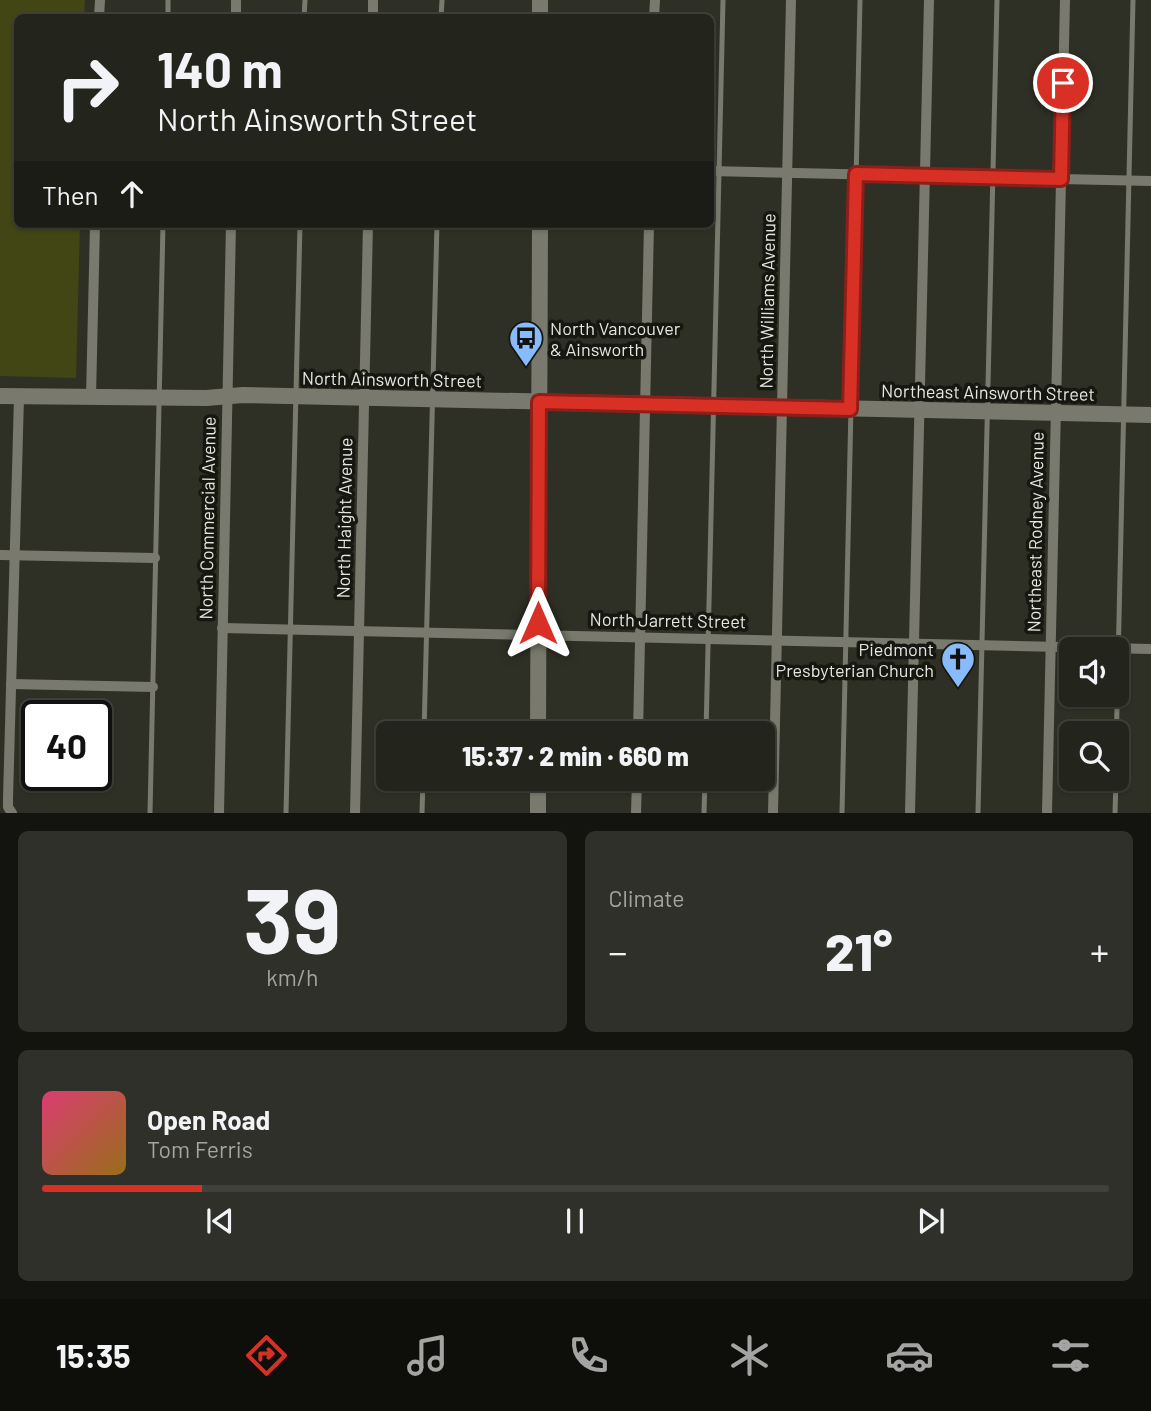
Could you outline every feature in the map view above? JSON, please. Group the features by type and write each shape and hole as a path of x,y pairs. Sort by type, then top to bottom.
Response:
{"street":[{"name":"North Williams Avenue","path":"773,813 791,0"},
{"path":"910,813 929,0"},
{"name":"Northeast Rodney Avenue","path":"1047,813 1065,0"},
{"path":"715,171 1151,181"},
{"path":"91,397 95,228"},
{"name":"North Commercial Avenue","path":"219,813 231,228"},
{"name":"North Haight Avenue","path":"355,813 368,228"},
{"path":"538,721 540,228"},
{"path":"638,721 649,228"},
{"name":"North Ainsworth Street","path":"0,396 296,397 783,407"},
{"path":"11,812 8,799 19,397"},
{"name":"Northeast Ainsworth Street","path":"783,407 1151,415"},
{"path":"0,555 155,558"},
{"name":"North Jarrett Street","path":"222,628 1059,646"},
{"name":"North Jarrett Street","path":"1129,648 1151,649"},
{"path":"11,684 153,687"},
{"path":"538,791 538,813"},
{"path":"636,813 637,791"}],"lane":[{"path":"706,721 714,406 715,171 723,0"},
{"path":"842,813 860,0"},
{"path":"978,813 997,0"},
{"path":"1119,637 1133,0"},
{"path":"150,813 163,228"},
{"path":"286,813 300,228"},
{"path":"424,721 437,228"},
{"path":"422,813 423,791"},
{"path":"704,813 705,791"},
{"path":"1115,813 1116,791"}],"green space":[{"path":"0,0 85,0 84,14 14,14 14,228 80,228 76,378 0,376"}],"place":[{"name":"North Vancouver & Ainsworth","path":"526,368"},
{"name":"Piedmont Presbyterian Church","path":"958,689"}],"route":[{"path":"538,623 539,402 850,409 856,174 1061,179 1063,83"}]}
